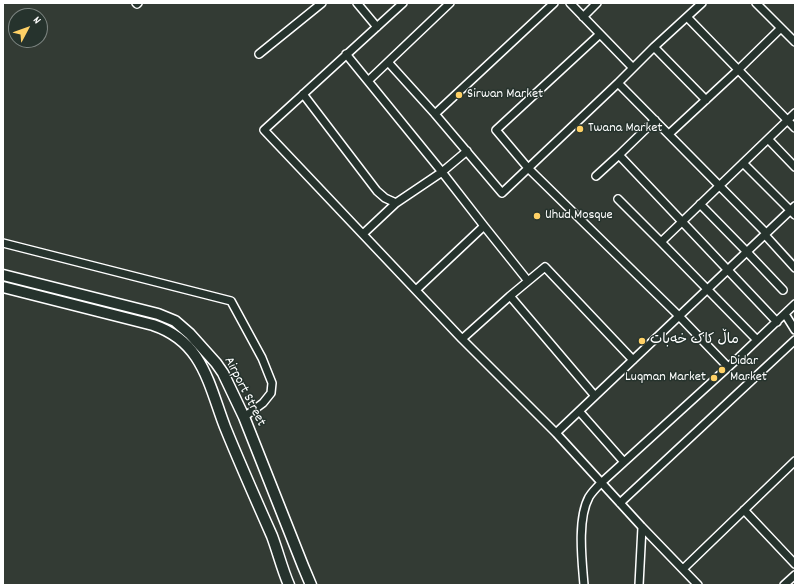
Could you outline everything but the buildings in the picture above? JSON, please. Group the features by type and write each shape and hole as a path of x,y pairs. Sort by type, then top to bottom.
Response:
{"main road":[{"name":"Airport Street","path":"3,275 165,316 180,325 195,338 223,373 244,417 311,585"},
{"name":"Airport Street","path":"3,287 153,325 164,329 180,340 191,351 202,369 272,538 289,585"},
{"path":"272,538 289,529"}],"street":[{"path":"259,54 322,3"},
{"path":"357,3 376,27"},
{"path":"403,3 264,130 462,339 556,434 698,585"},
{"path":"368,81 450,3"},
{"path":"435,114 554,3"},
{"path":"570,3 633,68"},
{"path":"583,17 597,3"},
{"path":"388,62 435,114 502,193 702,3"},
{"path":"756,3 795,42"},
{"path":"687,17 795,128"},
{"path":"669,134 781,28"},
{"path":"600,34 496,130 528,168 679,316 728,367"},
{"path":"654,47 706,100"},
{"path":"346,54 442,172 528,282"},
{"path":"618,83 765,234 795,268"},
{"path":"303,94 377,191 385,198 396,203"},
{"path":"661,242 795,113"},
{"path":"596,176 655,120"},
{"path":"768,139 795,167"},
{"path":"363,234 396,203 442,172 467,152"},
{"path":"619,155 777,322"},
{"path":"556,434 765,234 793,210 743,163"},
{"path":"618,200 757,340"},
{"path":"700,204 783,290"},
{"path":"416,290 484,226"},
{"path":"3,243 231,300 262,358 272,383 272,393 268,398 244,417"},
{"path":"462,339 545,267 633,360"},
{"path":"510,296 595,396"},
{"path":"584,585 582,521 584,509 590,496 601,483 795,304"},
{"path":"785,314 795,330"},
{"path":"620,503 795,340"},
{"path":"579,411 624,462"},
{"path":"683,569 795,461"},
{"path":"744,510 795,564"},
{"path":"639,585 642,527"},
{"path":"784,585 795,575"}],"place":[{"name":"Sirwan Market","path":"459,95"},
{"name":"Twana Market","path":"580,129"},
{"name":"Uhud Mosque","path":"537,216"},
{"name":"ماڵ کاک خەبات","path":"642,341"},
{"name":"Didar Market","path":"722,370"},
{"name":"Luqman Market","path":"714,378"}]}
